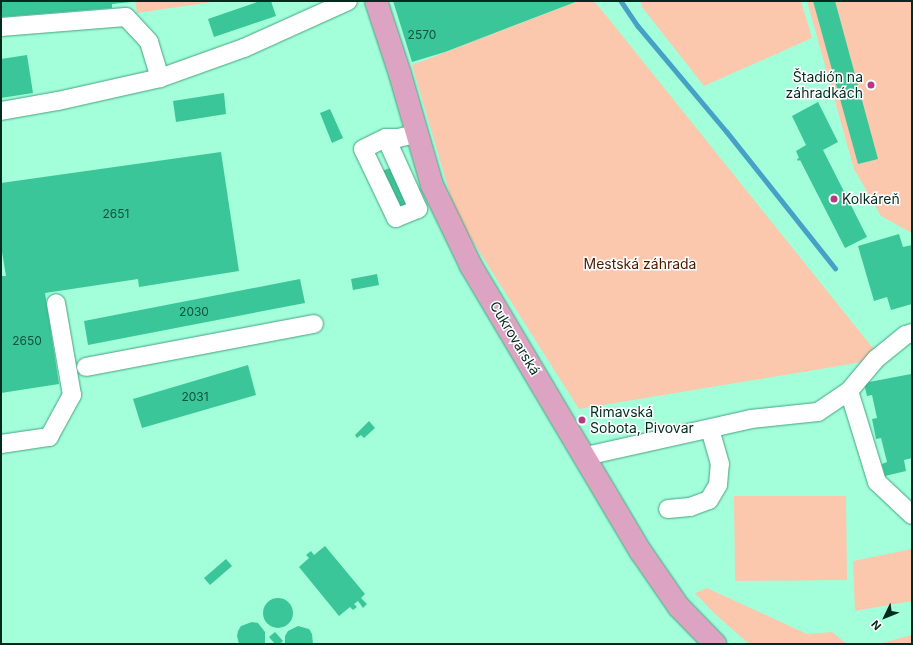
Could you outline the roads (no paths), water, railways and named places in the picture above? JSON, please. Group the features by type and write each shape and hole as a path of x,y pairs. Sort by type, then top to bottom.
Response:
{"main road":[{"name":"Cukrovarská","path":"376,1 400,74 416,134 432,185 471,266 586,456 641,552 679,607 715,644"}],"lane":[{"path":"1,111 58,101 160,78 244,48 348,1"},
{"path":"1,27 126,17 150,42 160,78"},
{"path":"386,138 398,138 416,134"},
{"path":"1,444 49,437 72,395 56,302"},
{"path":"86,367 314,324"},
{"path":"586,456 710,429 751,418 818,412 849,391 876,359 906,335 912,333"},
{"path":"849,391 877,482 912,515"},
{"path":"668,508 690,506 709,500 718,485 720,464 710,429"}],"waterway":[{"path":"621,1 638,26 727,132 835,268"}],"place":[{"name":"Štadión na záhradkách","path":"871,85"},
{"name":"Kolkáreň","path":"834,199"},
{"name":"Rimavská Sobota, Pivovar","path":"582,420"}],"park label":[{"name":"Mestská záhrada","path":"640,264"}]}
